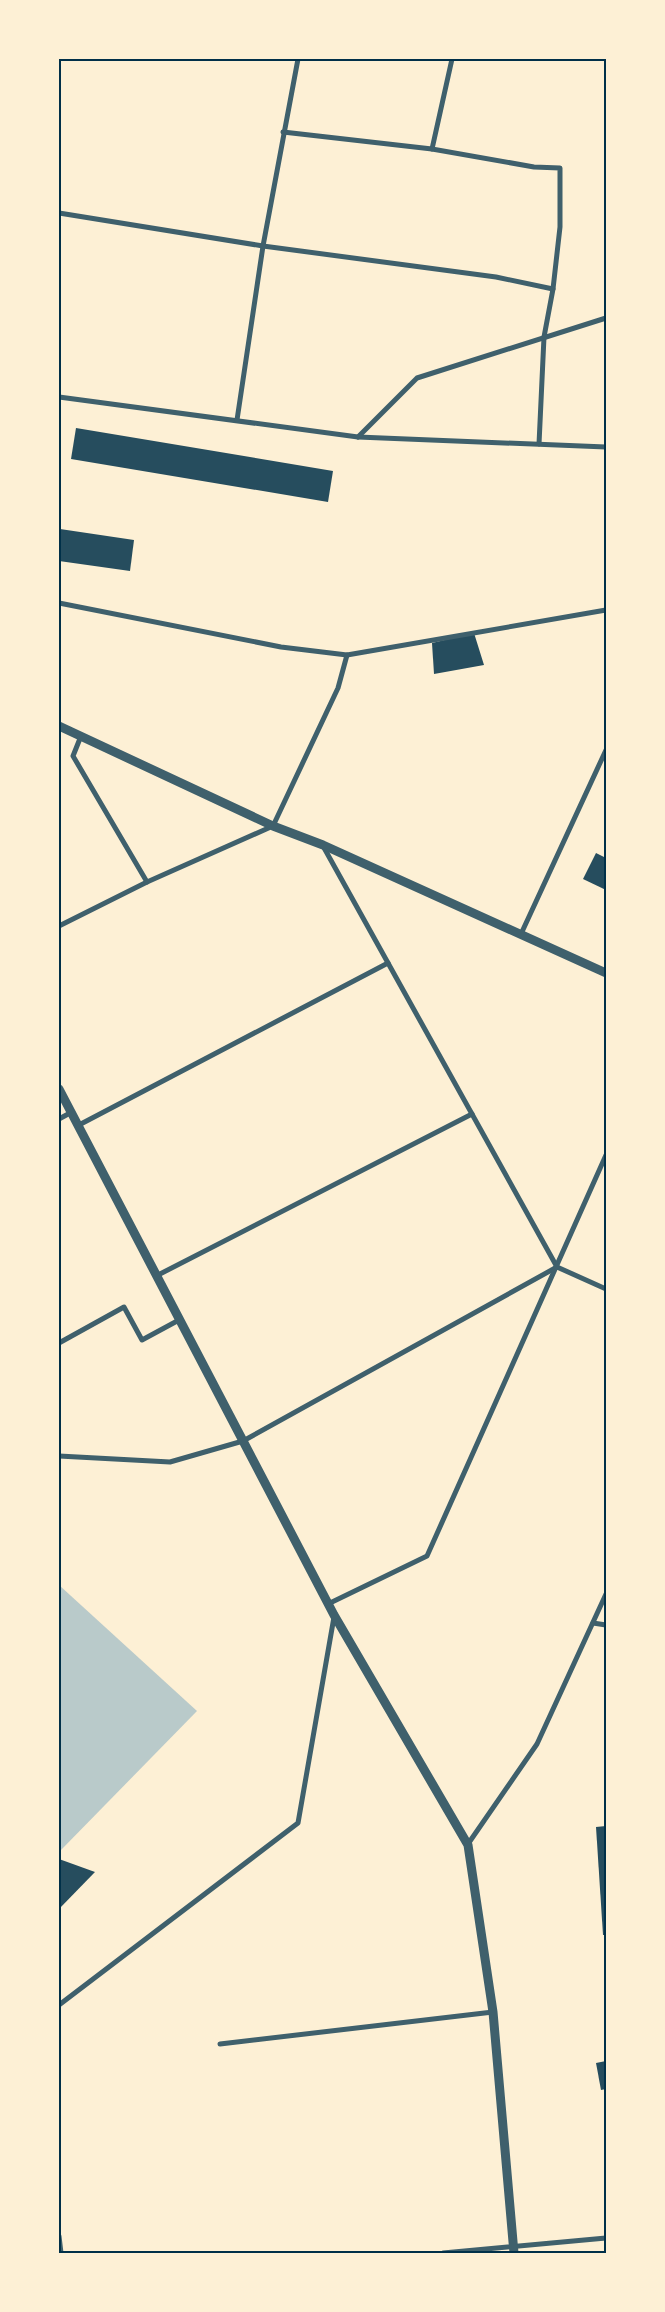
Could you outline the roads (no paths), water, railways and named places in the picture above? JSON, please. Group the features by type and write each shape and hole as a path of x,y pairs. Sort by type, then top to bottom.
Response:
{"street":[{"path":"236,420 264,246 298,59"},
{"path":"432,149 452,59"},
{"path":"284,132 432,149 534,167 560,168 560,227 553,289 544,337 540,444"},
{"path":"59,213 264,246 496,277 553,289"},
{"path":"358,437 417,378 606,318"},
{"path":"59,397 358,437 606,447"},
{"path":"59,603 281,647 347,655 606,610"},
{"path":"59,926 147,882 273,826 338,688 347,655"},
{"path":"59,726 273,826 323,845 606,973"},
{"path":"81,736 73,756 147,882"},
{"path":"520,934 606,750"},
{"path":"323,845 557,1267 606,1289"},
{"path":"77,1126 388,963"},
{"path":"59,1089 179,1320 330,1603 334,1615 468,1845 493,2012 513,2250"},
{"path":"59,1119 70,1113"},
{"path":"156,1276 472,1114"},
{"path":"330,1603 427,1556 606,1154"},
{"path":"59,1456 170,1462 243,1441 557,1267"},
{"path":"59,1343 124,1307 142,1340 179,1320"},
{"path":"468,1845 537,1744 606,1594"},
{"path":"59,2005 298,1823 334,1615"},
{"path":"593,1622 606,1625"},
{"path":"220,2044 493,2012"},
{"path":"59,2236 61,2253"},
{"path":"443,2253 513,2250 606,2238"}]}
